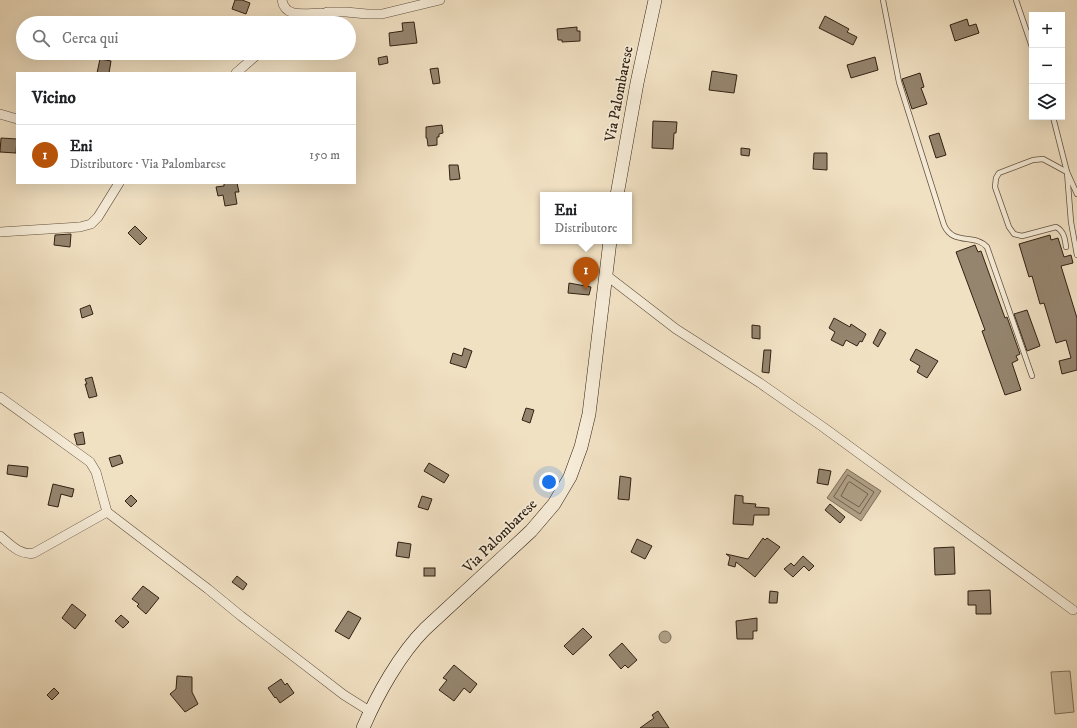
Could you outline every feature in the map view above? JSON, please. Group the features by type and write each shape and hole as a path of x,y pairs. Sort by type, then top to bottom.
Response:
{"main road":[{"name":"Via Palombarese","path":"618,192 634,96 655,0"},
{"name":"Via Palombarese","path":"363,728 396,666 414,640 531,531 554,504 567,484 578,456 587,423 610,244"}],"street":[{"path":"282,0 284,7 290,12 300,14 327,12 382,14 440,0"},
{"path":"318,16 327,12"},
{"path":"237,72 251,60"},
{"path":"0,114 16,119"},
{"path":"0,232 71,228 88,225 94,222 98,217 118,184"},
{"path":"606,275 676,329 760,383 823,427 1073,610"},
{"path":"0,397 90,462 97,475 107,512 204,585 241,616 344,695 371,712"},
{"path":"0,536 20,552 27,554 34,553 107,512"}],"lane":[{"path":"883,0 899,82 944,225 948,232 954,236 977,240 987,247 1032,376"},
{"path":"1016,0 1029,38"},
{"path":"1054,120 1068,172 1077,194"},
{"path":"1066,247 1062,232 1056,226 1022,236 1012,232 1008,227 995,184 996,178 1001,172 1037,159 1046,160 1068,172"},
{"path":"1068,172 1071,222 1077,255"}],"shaded area":[{"path":"1070,671 1074,712 1055,714 1051,672"}],"water":[{"path":"847,469 881,491 861,521 827,498"},
{"path":"663,631 667,631 671,637 667,643 663,643 659,639 659,635"}],"building":[{"path":"235,0 242,0 250,3 246,14 232,9"},
{"path":"825,16 849,29 847,32 857,37 853,45 819,28"},
{"path":"967,19 969,26 976,24 979,33 955,41 950,25"},
{"path":"414,22 417,43 390,46 389,33 403,31 402,23"},
{"path":"577,27 577,31 580,31 580,41 562,42 562,40 558,40 557,29"},
{"path":"387,56 388,63 379,65 378,58"},
{"path":"875,57 878,70 851,78 847,65"},
{"path":"100,60 111,61 109,72 97,72"},
{"path":"438,68 440,83 433,84 430,69"},
{"path":"712,71 737,75 734,93 709,90"},
{"path":"920,73 924,87 921,88 927,104 912,109 902,79"},
{"path":"653,121 677,122 676,133 674,133 673,149 652,148"},
{"path":"442,125 443,133 439,134 439,137 437,137 437,145 428,146 426,127"},
{"path":"939,133 946,155 936,158 929,136"},
{"path":"1,138 16,139 16,153 0,152"},
{"path":"741,148 750,149 749,156 741,155"},
{"path":"814,153 827,153 827,170 813,169"},
{"path":"449,165 458,165 460,179 450,180"},
{"path":"224,184 237,184 239,192 235,192 237,204 225,206 223,195 218,196 216,187 224,186"},
{"path":"135,226 147,238 140,245 128,233"},
{"path":"71,234 70,247 54,245 55,235"},
{"path":"1050,235 1051,240 1058,238 1064,257 1071,255 1073,263 1061,266 1077,318 1077,370 1062,374 1059,361 1071,358 1066,340 1056,343 1044,303 1040,304 1032,276 1029,277 1019,244"},
{"path":"975,245 978,252 981,251 1005,318 1007,317 1020,354 1016,356 1018,360 1012,363 1021,390 1005,395 982,331 985,330 956,252"},
{"path":"569,283 591,287 589,295 568,293"},
{"path":"90,305 93,314 82,318 80,309"},
{"path":"1027,310 1040,346 1027,351 1014,314"},
{"path":"834,318 850,327 851,324 866,334 862,342 860,341 857,346 846,340 843,346 831,340 835,332 829,328"},
{"path":"752,325 760,326 760,339 752,338"},
{"path":"880,329 886,333 878,347 873,343"},
{"path":"464,348 472,351 466,368 450,363 453,353 462,356"},
{"path":"916,349 938,361 927,378 917,372 920,366 910,360"},
{"path":"764,350 771,350 769,373 762,372"},
{"path":"92,377 97,396 89,398 85,379"},
{"path":"526,408 534,410 530,423 522,420"},
{"path":"83,432 85,444 77,445 74,434"},
{"path":"120,455 123,463 112,467 109,458"},
{"path":"429,463 449,475 444,483 424,471"},
{"path":"8,465 28,467 27,477 7,474"},
{"path":"819,469 831,471 828,485 817,483"},
{"path":"620,476 631,478 629,500 618,499"},
{"path":"53,484 74,489 72,497 61,494 58,507 48,505"},
{"path":"131,495 137,501 131,507 125,501"},
{"path":"735,495 743,496 743,503 756,504 755,507 769,508 769,515 754,515 753,525 733,524"},
{"path":"422,496 432,499 428,510 418,507"},
{"path":"830,504 845,517 840,523 825,510"},
{"path":"763,538 765,540 767,538 780,547 755,577 736,562 735,567 728,565 730,557 726,554 748,559"},
{"path":"637,539 652,546 645,559 631,552"},
{"path":"398,542 411,544 409,558 396,556"},
{"path":"954,547 955,574 935,575 934,548"},
{"path":"803,556 814,566 809,571 804,566 793,577 784,569 791,563 794,566"},
{"path":"424,568 435,568 435,576 424,576"},
{"path":"237,576 247,584 243,590 232,582"},
{"path":"143,586 159,598 146,614 137,606 139,604 132,599"},
{"path":"990,590 991,614 976,614 976,605 968,605 968,591"},
{"path":"770,591 778,592 777,603 769,603"},
{"path":"72,604 86,615 75,629 62,618"},
{"path":"348,611 361,618 349,639 335,631"},
{"path":"121,615 129,622 123,628 115,621"},
{"path":"757,618 757,631 753,631 753,639 737,639 736,621"},
{"path":"583,628 592,637 573,655 564,646"},
{"path":"622,643 637,660 628,668 625,665 621,669 609,655"},
{"path":"454,665 477,684 470,693 464,688 454,701 439,690 447,680 443,678"},
{"path":"177,676 192,677 192,692 198,704 185,712 170,694 176,689"},
{"path":"281,679 285,685 287,683 294,693 280,703 268,688"},
{"path":"54,688 59,693 52,700 47,695"},
{"path":"658,711 669,728 640,728 654,718 652,715"}],"place":[{"name":"Eni","path":"586,290"}]}
